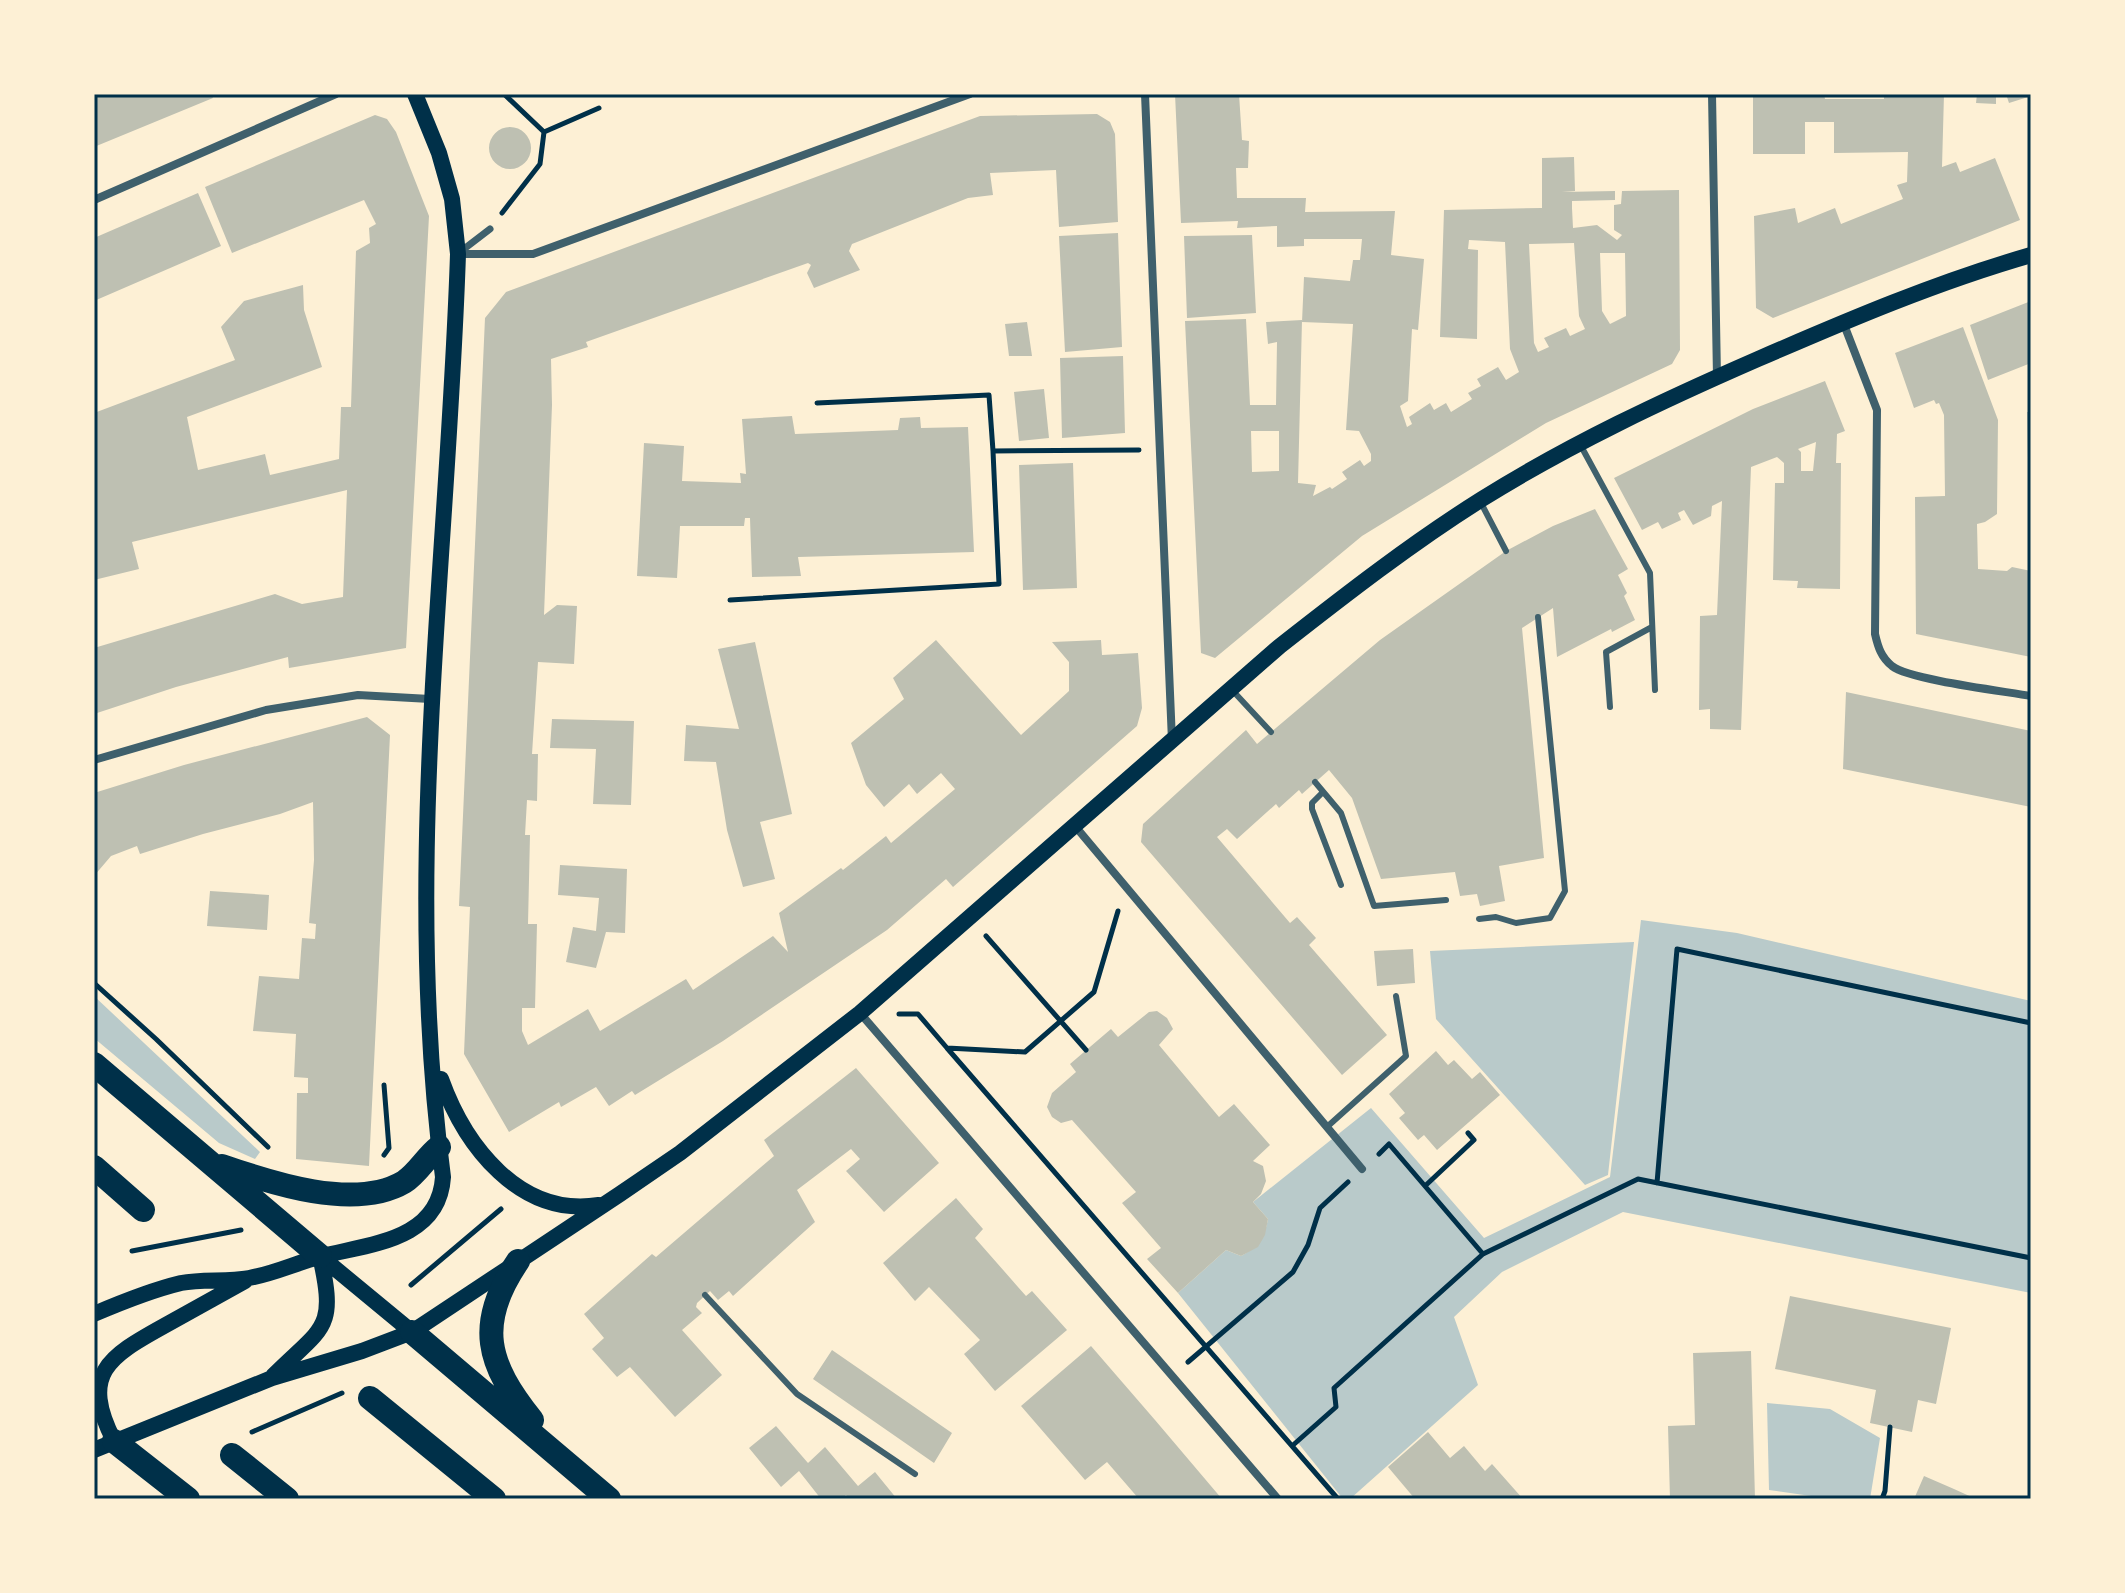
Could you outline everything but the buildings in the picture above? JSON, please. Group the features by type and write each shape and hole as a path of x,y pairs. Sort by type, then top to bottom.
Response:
{"highway":[{"path":"94,1064 320,1256"},
{"path":"204,1159 275,1184 331,1194 373,1191 397,1185 414,1173 439,1147"},
{"path":"94,1167 143,1210"},
{"path":"518,1261 494,1306 491,1330 495,1360 510,1393 578,1473"},
{"path":"412,1332 609,1499"},
{"path":"362,1393 494,1499"},
{"path":"104,1445 188,1499"},
{"path":"236,1446 287,1499"}],"main road":[{"path":"104,1445 99,1395 102,1376 122,1349 250,1278 320,1256 387,1242 414,1227 430,1210 442,1189 428,1013 425,893 430,699 458,254 452,199 439,153 415,94"},
{"path":"104,1445 272,1378 362,1351 412,1332 680,1153 860,1013 1231,689 1338,600 1480,500 1579,443 1717,377 1843,322 1956,278 2031,255"},
{"path":"433,1059 450,1104 465,1132 480,1153 499,1171 536,1197 557,1206 578,1208 605,1203"},
{"path":"320,1256 412,1332"},
{"path":"272,1378 317,1334 326,1319 329,1297 320,1256"},
{"path":"94,1314 182,1283 250,1278"},
{"path":"94,1424 104,1445"}],"street":[{"path":"94,200 336,94"},
{"path":"458,254 533,254 970,94"},
{"path":"1145,94 1172,741"},
{"path":"1712,94 1717,377"},
{"path":"458,254 490,229"},
{"path":"1843,322 1877,410 1875,634 1880,653 1894,667 1913,675 2031,696"},
{"path":"94,760 266,710 358,695 430,699"},
{"path":"1075,826 1362,1169"},
{"path":"860,1013 1278,1499"}],"lane":[{"path":"1579,443 1650,573 1655,690"},
{"path":"1480,500 1506,551"},
{"path":"1479,919 1496,917 1516,923 1550,918 1565,891 1538,617"},
{"path":"1610,707 1606,652 1652,627"},
{"path":"1231,689 1271,732"},
{"path":"1315,782 1341,813 1374,906 1446,900"},
{"path":"1323,792 1312,803 1312,809 1341,885"},
{"path":"1328,1126 1406,1056 1396,996"},
{"path":"705,1295 797,1394 915,1474"}],"path":[{"path":"504,94 544,132"},
{"path":"544,132 599,108"},
{"path":"490,229 540,164 544,132"},
{"path":"730,600 999,584 989,395 817,403"},
{"path":"993,451 1160,450"},
{"path":"947,1048 1025,1052 1094,992 1124,887"},
{"path":"970,917 1086,1050"},
{"path":"1657,1183 1677,949 2031,1023"},
{"path":"94,983 268,1148"},
{"path":"860,1013 918,1014 1338,1499"},
{"path":"382,1159 389,1148 384,1085"},
{"path":"1425,1186 1474,1140 1468,1133"},
{"path":"1172,1376 1293,1272 1308,1245 1320,1208 1389,1144 1483,1254"},
{"path":"1292,1446 1336,1407 1334,1388 1483,1254 1638,1179 2031,1258"},
{"path":"411,1285 505,1206"},
{"path":"132,1251 241,1230"},
{"path":"236,1446 362,1393"},
{"path":"1882,1499 1890,1427"}],"shaded area":[{"path":"1641,920 1737,933 2031,1001 2031,1293 1623,1212 1502,1272 1454,1317 1478,1385 1350,1499 1343,1499 1178,1293 1226,1250 1241,1256 1256,1245 1268,1219 1253,1202 1371,1108 1484,1238 1610,1177"},
{"path":"1634,942 1608,1175 1585,1185 1436,1019 1430,951"},
{"path":"94,996 260,1152 255,1159 219,1143 94,1038"},
{"path":"1767,1403 1830,1409 1880,1438 1870,1499 1832,1499 1769,1490"}]}
